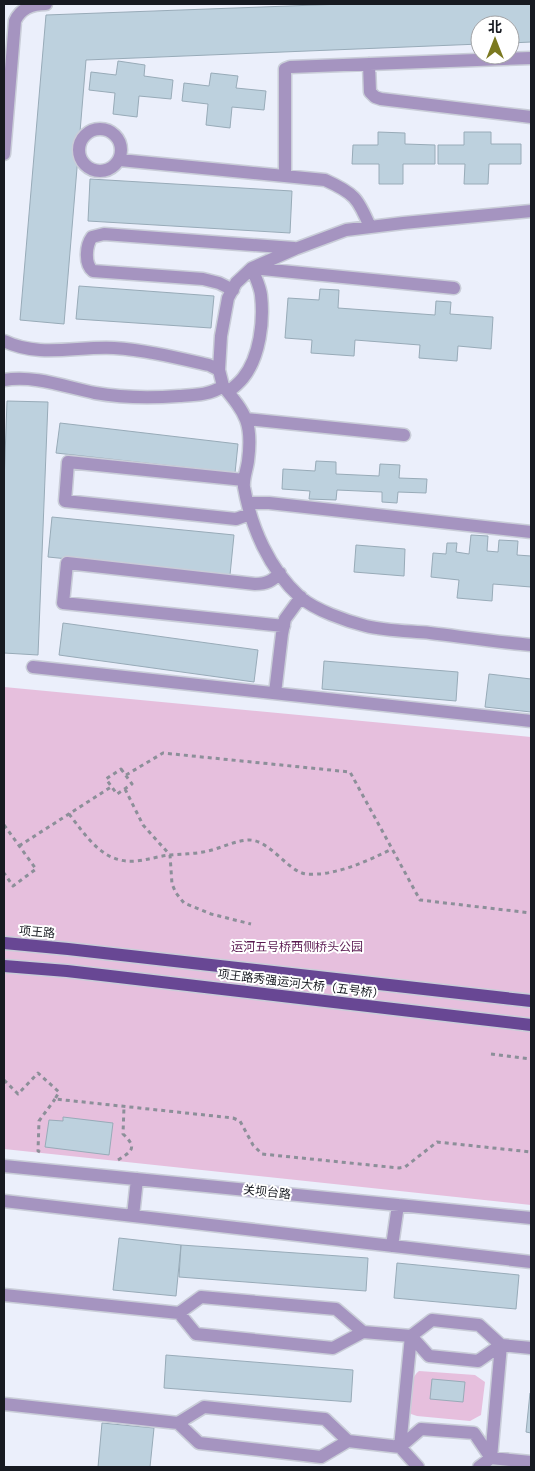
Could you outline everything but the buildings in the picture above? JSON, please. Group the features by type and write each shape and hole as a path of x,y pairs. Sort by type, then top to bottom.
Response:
{"main road":[{"path":"4,938 51,948"},
{"name":"项王路","path":"4,943 68,949"},
{"name":"项王路秀强运河大桥（五号桥）","path":"68,949 531,1001"},
{"path":"4,966 52,970"},
{"path":"4,974 52,970"},
{"name":"项王路秀强运河大桥（五号桥）","path":"52,970 531,1024"}],"street":[{"path":"4,154 15,22 22,10 46,4"},
{"path":"285,176 285,69 290,67 531,58"},
{"path":"369,64 370,92 375,97 381,99 531,117"},
{"path":"120,160 325,180 352,194 360,204 370,227"},
{"path":"531,211 346,230 295,248 252,268 236,283 228,298 221,336 219,370 226,389 243,410 250,434 244,480 249,509 263,546 280,573 301,597 328,613 366,626 531,645"},
{"path":"232,290 219,283 203,279 92,271 87,263 89,241 92,237 104,234 295,248"},
{"path":"252,268 454,288"},
{"path":"4,380 54,382 109,395 149,398 199,394 226,389 243,378 252,362 259,342 262,316 261,293 252,268"},
{"path":"4,342 28,350 112,348 136,350 209,365 219,370"},
{"path":"246,419 404,435"},
{"path":"244,480 68,462 65,501 236,519 249,509 269,503 531,532"},
{"path":"280,573 271,582 255,584 67,563 63,603 284,626"},
{"path":"275,693 285,619 301,597"},
{"path":"33,667 531,721"},
{"name":"关坝台路","path":"4,1166 531,1218"},
{"path":"133,1216 137,1179"},
{"path":"4,1201 531,1262"},
{"path":"392,1246 398,1205"},
{"path":"4,1295 178,1313 201,1297 336,1310 363,1332"},
{"path":"178,1313 196,1334 333,1348 363,1332 411,1336 430,1356 478,1361 501,1345"},
{"path":"400,1447 411,1336 432,1320 479,1325 501,1345 531,1348"},
{"path":"491,1458 501,1345"},
{"path":"4,1404 178,1423 199,1442 321,1457 348,1442 400,1447 418,1467"},
{"path":"178,1423 204,1407 325,1419 348,1442"},
{"path":"400,1447 421,1429 474,1433 491,1458"},
{"path":"479,1467 491,1458 531,1462"}],"path":[{"path":"126,775 163,753 350,772 420,900 531,913"},
{"path":"121,768 132,784 116,794 111,787 106,779 121,768"},
{"path":"19,846 111,787"},
{"path":"125,789 143,825 170,855 172,884 184,903 211,914 251,924"},
{"path":"69,814 102,853 117,860 136,861 170,855 185,855 249,840 267,848 302,874 314,874 338,871 360,865 392,849"},
{"path":"4,825 36,869 13,886 4,873"},
{"path":"491,1054 531,1060"},
{"path":"4,1080 18,1094 38,1074 59,1092 38,1121 38,1152 48,1153"},
{"path":"55,1099 233,1118 240,1121 253,1145 262,1154 399,1168 405,1167 437,1142 531,1152"},
{"path":"113,1161 122,1158 132,1149 130,1140 123,1134 124,1107"}],"green space":[{"name":"运河五号桥西侧桥头公园","path":"4,687 531,737 531,1205 4,1149"},
{"path":"419,1371 475,1375 485,1382 481,1415 470,1421 411,1414 411,1385"}]}
